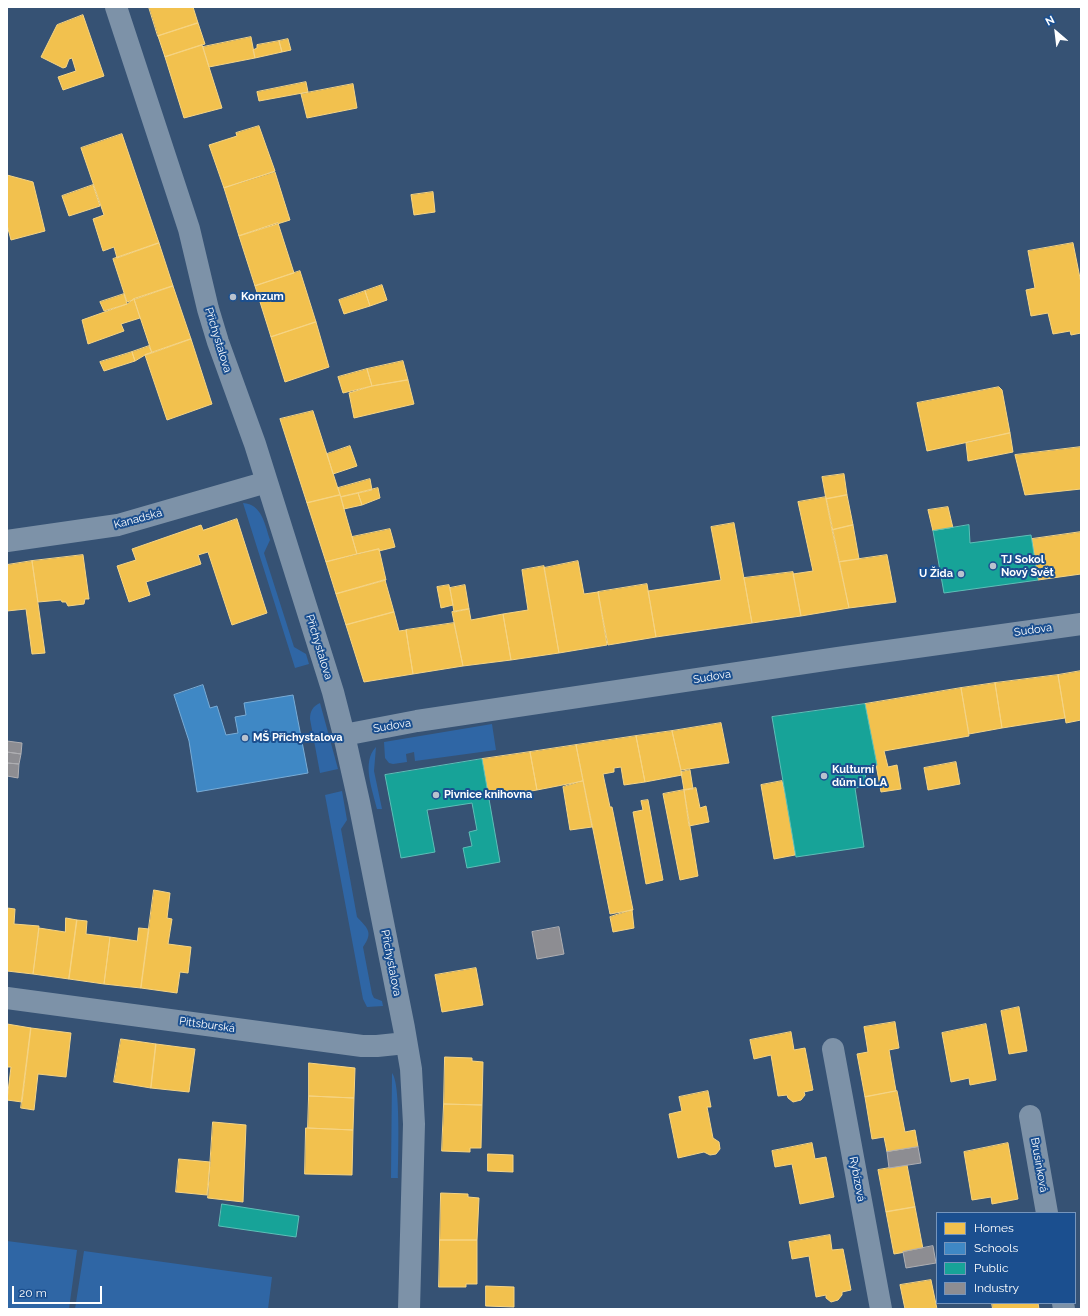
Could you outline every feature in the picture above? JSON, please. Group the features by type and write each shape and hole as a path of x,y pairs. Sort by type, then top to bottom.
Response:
{"street":[{"name":"Přichystalova","path":"116,7 189,229 218,342 267,482 326,669 344,734 359,802 411,1069 414,1124 409,1309"},
{"name":"Kanadská","path":"7,542 118,525 267,482"},
{"name":"Sudova","path":"344,734 417,721 815,661 1081,624"},
{"name":"Pittsburská","path":"7,998 362,1046 406,1043"},
{"name":"Rybízová","path":"833,1049 881,1309"},
{"name":"Brusinková","path":"1030,1116 1047,1212"}],"shaded area":[{"path":"243,503 255,507 262,516 270,540 264,553 294,647 306,654 309,664 295,668"},
{"path":"320,703 338,769 320,773 310,719 312,709"},
{"path":"492,724 496,750 415,761 414,752 406,754 407,762 393,764 389,763 385,758 384,742"},
{"path":"376,747 374,771 382,809 377,809 369,777 369,760"},
{"path":"342,791 347,820 341,829 357,917 366,927 369,934 363,947 372,994 374,998 382,1001 383,1006 367,1007 363,999 325,795"},
{"path":"392,1073 397,1091 398,1106 398,1178 391,1178"},
{"path":"7,1241 77,1250 69,1309 7,1309"},
{"path":"84,1251 272,1277 268,1309 75,1309"}],"building: Homes":[{"path":"149,7 193,7 198,23 158,36"},
{"path":"83,15 104,76 63,90 58,77 76,71 72,58 69,59 66,67 63,68 41,57 57,25"},
{"path":"198,23 205,44 165,57 158,36"},
{"path":"251,37 255,58 209,67 203,47"},
{"path":"288,39 291,50 282,52 279,41"},
{"path":"279,41 282,52 255,58 253,50 257,48 257,45"},
{"path":"202,45 222,108 184,118 165,57"},
{"path":"306,82 308,92 259,101 257,92"},
{"path":"353,84 357,108 307,118 301,94"},
{"path":"259,126 275,171 224,188 209,145 237,136 236,133"},
{"path":"122,134 159,243 117,258 114,247 103,251 93,219 104,215 81,148"},
{"path":"275,172 290,220 239,236 224,188"},
{"path":"7,175 33,182 45,231 11,240 7,225"},
{"path":"93,185 100,206 69,216 62,196"},
{"path":"433,192 435,212 414,215 411,195"},
{"path":"278,223 294,273 255,286 239,236"},
{"path":"159,243 173,286 127,302 113,259"},
{"path":"1073,243 1081,283 1081,333 1071,335 1070,331 1053,334 1048,313 1031,316 1026,290 1035,288 1028,251"},
{"path":"300,271 316,322 271,337 255,286"},
{"path":"382,285 387,300 370,306 365,291"},
{"path":"173,286 191,339 152,353 134,299"},
{"path":"365,291 370,306 344,314 339,300"},
{"path":"124,294 127,304 104,311 100,302"},
{"path":"134,299 140,318 121,324 124,331 88,344 82,320 127,304"},
{"path":"316,322 329,367 285,382 271,337"},
{"path":"191,339 212,404 167,420 145,355"},
{"path":"149,346 152,353 135,361 132,352"},
{"path":"132,352 135,361 104,371 100,362"},
{"path":"403,361 408,380 372,386 367,369"},
{"path":"367,369 372,386 343,393 338,377"},
{"path":"408,380 414,404 354,418 349,393 372,386"},
{"path":"999,387 1002,390 1010,433 927,451 917,403"},
{"path":"313,411 340,495 307,503 280,419"},
{"path":"1010,433 1013,452 968,461 966,443"},
{"path":"350,446 357,466 333,474 327,454"},
{"path":"1081,447 1081,489 1025,495 1015,455"},
{"path":"844,474 847,495 826,499 822,477"},
{"path":"370,479 372,490 341,497 338,488"},
{"path":"378,488 380,498 362,505 358,493"},
{"path":"358,493 362,505 344,509 341,497"},
{"path":"340,495 357,554 326,562 307,503"},
{"path":"847,495 853,525 832,530 826,499"},
{"path":"826,497 849,608 801,616 793,574 813,571 798,502"},
{"path":"948,507 953,528 933,531 928,510"},
{"path":"237,519 267,613 232,625 208,552 198,555 201,564 146,582 150,595 129,602 117,566 136,560 132,549 201,525 203,530"},
{"path":"734,523 752,623 656,637 648,591 721,580 711,527"},
{"path":"853,525 859,559 839,562 832,530"},
{"path":"390,529 395,547 357,554 352,537"},
{"path":"1081,532 1081,574 1038,580 1032,539"},
{"path":"379,549 386,580 336,594 326,562"},
{"path":"83,555 89,599 85,599 84,604 68,606 66,602 62,602 61,600 38,602 32,561"},
{"path":"887,555 896,602 849,608 839,562"},
{"path":"32,561 45,653 32,654 26,609 7,611 7,565"},
{"path":"578,561 584,594 598,592 607,645 559,653 544,568"},
{"path":"544,566 559,653 511,660 503,614 528,610 522,570"},
{"path":"793,572 801,616 752,623 744,578"},
{"path":"385,580 394,612 346,625 336,594"},
{"path":"647,584 656,637 608,645 598,592"},
{"path":"449,585 453,605 441,608 437,587"},
{"path":"465,585 469,609 454,612 450,588"},
{"path":"469,609 471,620 503,614 511,660 463,666 452,612"},
{"path":"394,612 399,631 406,630 413,674 364,682 346,625"},
{"path":"454,623 463,666 413,674 406,630"},
{"path":"1081,671 1081,720 1066,723 1058,675"},
{"path":"1058,675 1065,718 1002,728 995,683"},
{"path":"995,683 1002,728 969,734 961,688"},
{"path":"961,688 969,736 884,751 888,767 897,765 901,789 881,792 865,704"},
{"path":"721,723 729,763 681,770 672,731"},
{"path":"672,731 682,775 645,782 636,736"},
{"path":"636,736 645,782 624,785 621,767 614,768 614,772 603,774 610,807 612,807 633,910 610,914 576,745"},
{"path":"576,745 583,781 537,790 530,752"},
{"path":"530,752 537,790 489,798 482,759"},
{"path":"956,762 960,784 928,790 924,768"},
{"path":"690,770 693,789 684,790 681,772"},
{"path":"583,781 592,827 570,830 563,787"},
{"path":"782,781 789,810 795,855 774,859 761,785"},
{"path":"696,788 700,808 706,806 709,822 689,826 684,790"},
{"path":"684,790 698,876 680,880 663,794"},
{"path":"648,800 663,880 646,884 633,812 643,810 641,801"},
{"path":"154,890 170,893 167,918 172,919 168,944 191,947 188,973 180,972 177,993 141,988"},
{"path":"7,908 15,909 14,924 39,926 33,974 7,971"},
{"path":"632,910 634,928 613,932 610,917"},
{"path":"66,918 77,920 69,979 33,974 39,928 65,932"},
{"path":"77,920 87,921 86,934 110,937 104,984 69,979"},
{"path":"139,928 149,929 141,988 104,984 110,937 137,941"},
{"path":"476,968 483,1005 442,1012 435,975"},
{"path":"1019,1007 1027,1051 1009,1054 1001,1011"},
{"path":"895,1022 899,1048 889,1050 896,1091 865,1097 857,1054 868,1052 864,1027"},
{"path":"7,1024 31,1028 22,1102 7,1100 11,1067 7,1067"},
{"path":"986,1024 996,1080 970,1085 969,1078 951,1082 942,1033"},
{"path":"31,1028 71,1033 66,1077 38,1074 34,1110 21,1108"},
{"path":"791,1032 794,1050 805,1048 813,1090 804,1092 805,1095 801,1100 793,1102 787,1095 778,1096 771,1055 754,1059 750,1040"},
{"path":"121,1039 156,1044 151,1088 114,1082"},
{"path":"156,1044 195,1049 189,1092 151,1088"},
{"path":"445,1057 472,1058 472,1061 483,1062 482,1105 444,1104"},
{"path":"309,1063 355,1068 354,1098 309,1096"},
{"path":"708,1091 711,1107 707,1107 713,1138 719,1142 720,1149 716,1154 710,1155 704,1152 678,1158 669,1114 682,1111 679,1097"},
{"path":"897,1091 905,1132 915,1130 918,1147 887,1152 884,1137 872,1139 865,1097"},
{"path":"309,1096 354,1098 353,1130 308,1128"},
{"path":"444,1104 482,1105 481,1148 470,1148 470,1152 442,1151"},
{"path":"213,1122 246,1125 243,1202 208,1198"},
{"path":"306,1128 353,1130 352,1175 305,1174"},
{"path":"812,1143 815,1159 826,1157 834,1197 800,1204 792,1164 775,1167 772,1151"},
{"path":"1008,1143 1018,1199 992,1204 991,1197 972,1200 964,1152"},
{"path":"488,1154 513,1155 513,1172 488,1171"},
{"path":"179,1159 210,1162 207,1195 176,1192"},
{"path":"907,1165 915,1207 886,1212 878,1170"},
{"path":"441,1193 468,1194 468,1197 479,1198 477,1240 440,1240"},
{"path":"915,1207 923,1249 894,1254 886,1212"},
{"path":"830,1235 832,1250 843,1249 851,1290 842,1292 842,1295 838,1300 831,1302 826,1298 826,1295 816,1297 809,1256 792,1259 789,1242"},
{"path":"440,1240 477,1240 477,1284 466,1284 466,1287 439,1287"},
{"path":"931,1280 937,1309 905,1309 900,1285"},
{"path":"486,1286 514,1287 514,1307 486,1306"},
{"path":"992,1304 1038,1304 1039,1309 993,1309"}],"building: Schools":[{"name":"MŠ Přichystalova","path":"203,685 210,708 217,706 226,735 238,733 235,717 246,715 244,703 293,695 308,773 197,792 189,741 174,695"}],"building: Public":[{"path":"969,525 970,543 1031,535 1038,580 944,593 933,531"},
{"name":"Kulturní dům LOLA","path":"865,704 877,765 864,766 867,786 855,788 864,847 796,857 772,717"},
{"path":"482,759 500,862 467,868 463,848 472,846 469,832 477,830 472,803 427,810 435,852 401,858 385,775"},
{"path":"222,1204 299,1216 296,1237 219,1226"}],"building: Industry":[{"path":"7,741 22,743 21,754 7,752"},
{"path":"7,752 21,754 19,764 7,763"},
{"path":"7,763 19,764 18,778 7,776"},
{"path":"559,927 564,954 537,959 532,932"},
{"path":"918,1147 921,1163 889,1168 887,1152"},
{"path":"933,1246 936,1263 906,1268 903,1252"}],"place":[{"name":"Konzum","path":"233,297"},
{"name":"TJ Sokol Nový Svět","path":"993,566"},
{"name":"U Žida","path":"961,574"},
{"name":"MŠ Přichystalova","path":"245,738"},
{"name":"Kulturní dům LOLA","path":"824,776"},
{"name":"Pivnice knihovna","path":"436,795"}]}
